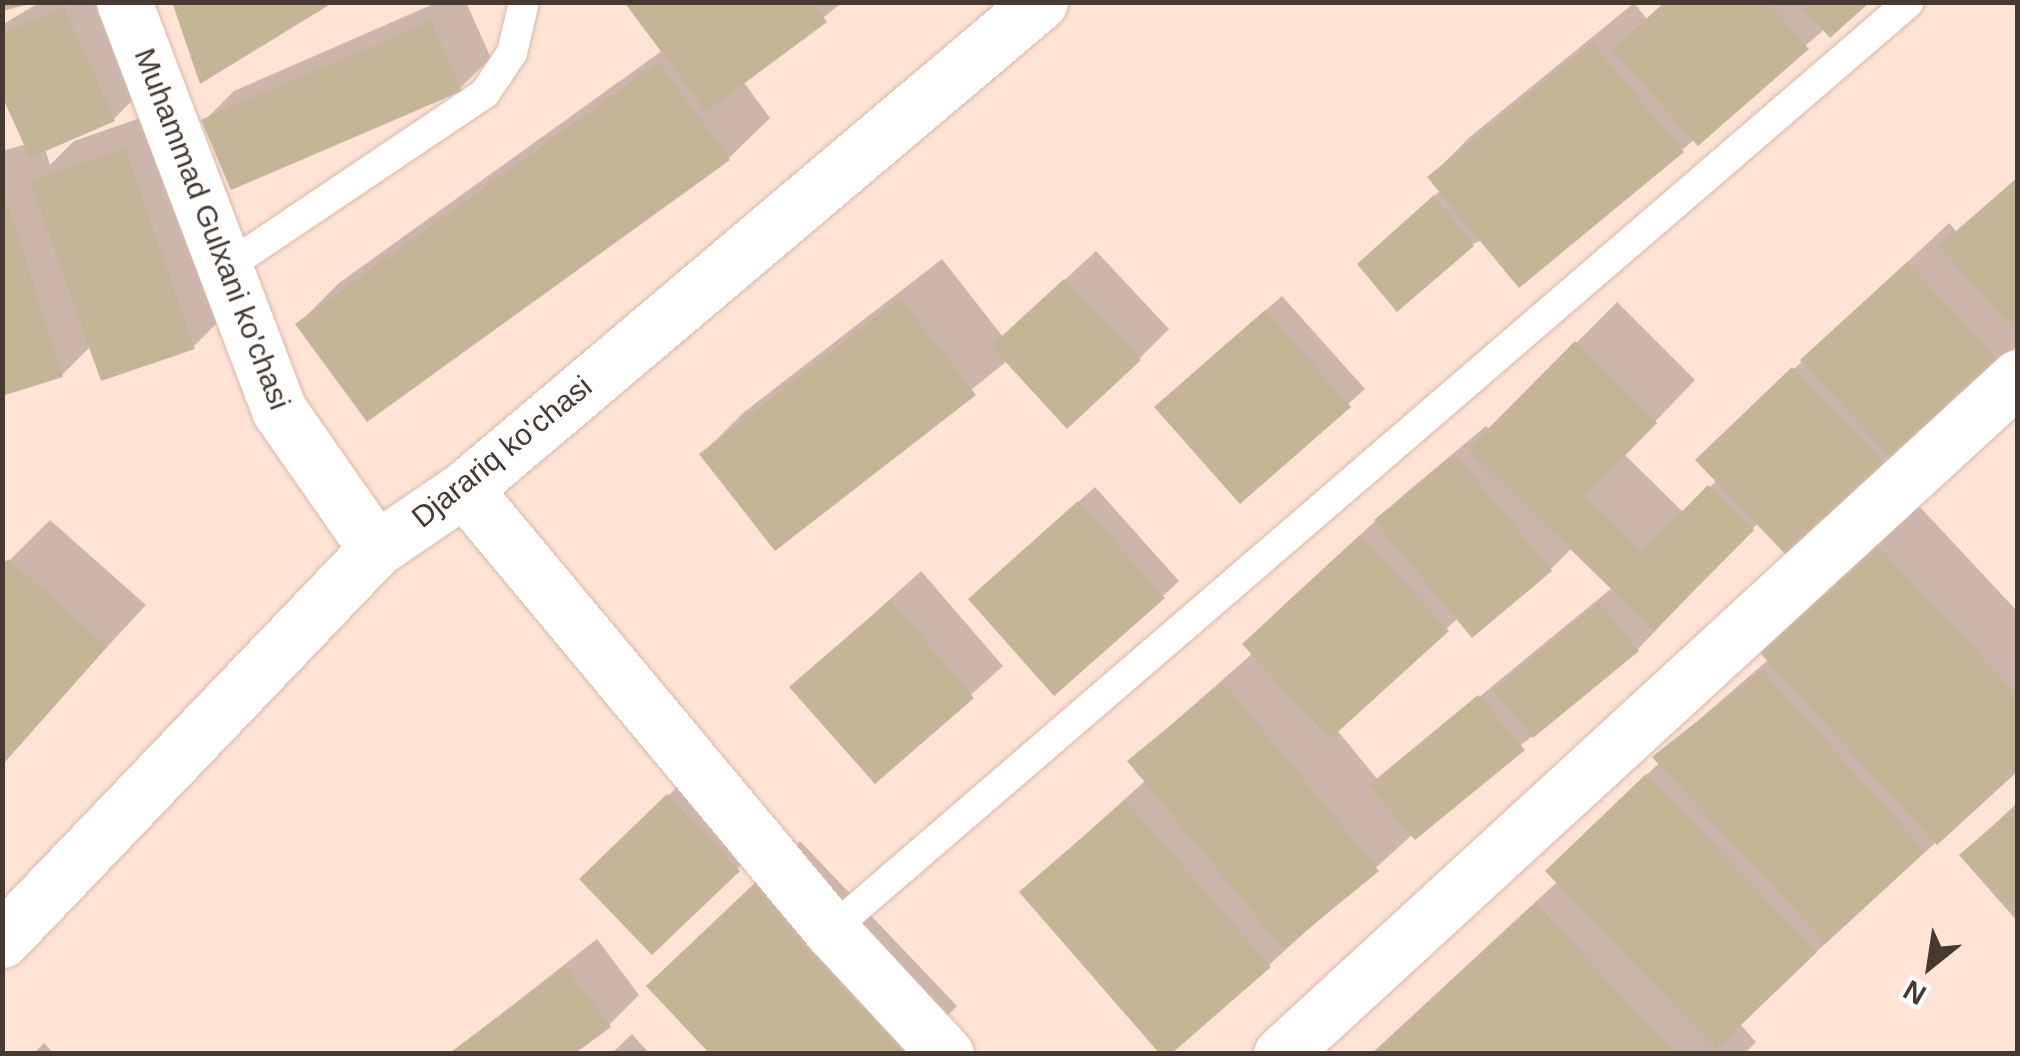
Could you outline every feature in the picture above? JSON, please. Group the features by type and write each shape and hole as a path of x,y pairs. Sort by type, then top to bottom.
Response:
{"street":[{"name":"Muhammad Gulxani ko'chasi","path":"124,2 280,410 376,549"},
{"name":"Djarariq ko'chasi","path":"2,940 376,549 464,489 1040,2"},
{"path":"1281,1054 2018,377"},
{"path":"464,489 831,930 946,1054"}],"lane":[{"path":"225,268 485,92 512,53 524,2"},
{"path":"831,930 1909,2"}],"building":[{"path":"2,2 29,2 29,4 2,11"},
{"path":"172,2 334,2 200,84"},
{"path":"624,2 813,2 827,22 706,112"},
{"path":"1665,2 1768,2 1809,49 1698,146 1612,49"},
{"path":"1798,2 1870,2 1830,38"},
{"path":"64,7 115,121 30,158 2,96 2,34"},
{"path":"431,21 462,91 231,190 201,120"},
{"path":"1592,42 1684,152 1519,288 1427,177"},
{"path":"659,62 730,160 367,422 295,324"},
{"path":"125,148 195,349 101,381 30,181"},
{"path":"2018,177 2018,334 1939,246"},
{"path":"2,185 63,377 2,396"},
{"path":"1434,195 1474,246 1397,312 1357,264"},
{"path":"1907,262 2002,364 1895,462 1800,360"},
{"path":"1064,279 1141,360 1067,429 991,346"},
{"path":"900,298 976,395 775,551 699,454"},
{"path":"1265,310 1351,407 1240,504 1154,407"},
{"path":"1575,341 1657,423 1585,496 1642,552 1708,485 1754,530 1654,631 1468,449"},
{"path":"1792,367 1889,468 1792,561 1695,460"},
{"path":"1455,454 1552,571 1472,638 1374,520"},
{"path":"1078,501 1165,598 1054,696 968,599"},
{"path":"1360,535 1449,631 1330,739 1242,644"},
{"path":"1877,545 2018,696 2018,771 1937,845 1760,653"},
{"path":"8,559 107,647 5,762 2,565"},
{"path":"890,600 974,698 875,784 789,687"},
{"path":"1599,602 1639,651 1533,738 1493,690"},
{"path":"1762,670 1925,851 1826,943 1652,757"},
{"path":"1223,682 1379,871 1284,949 1127,761"},
{"path":"1478,695 1525,750 1415,840 1369,785"},
{"path":"1646,774 1817,952 1716,1049 1545,871"},
{"path":"667,794 740,871 652,955 579,879"},
{"path":"1125,800 1271,967 1171,1054 1160,1054 1019,892"},
{"path":"2018,804 2018,922 1959,855"},
{"path":"758,880 914,1054 710,1054 646,986"},
{"path":"1536,903 1675,1054 1372,1054"},
{"path":"565,967 611,1027 574,1054 448,1054"}]}
